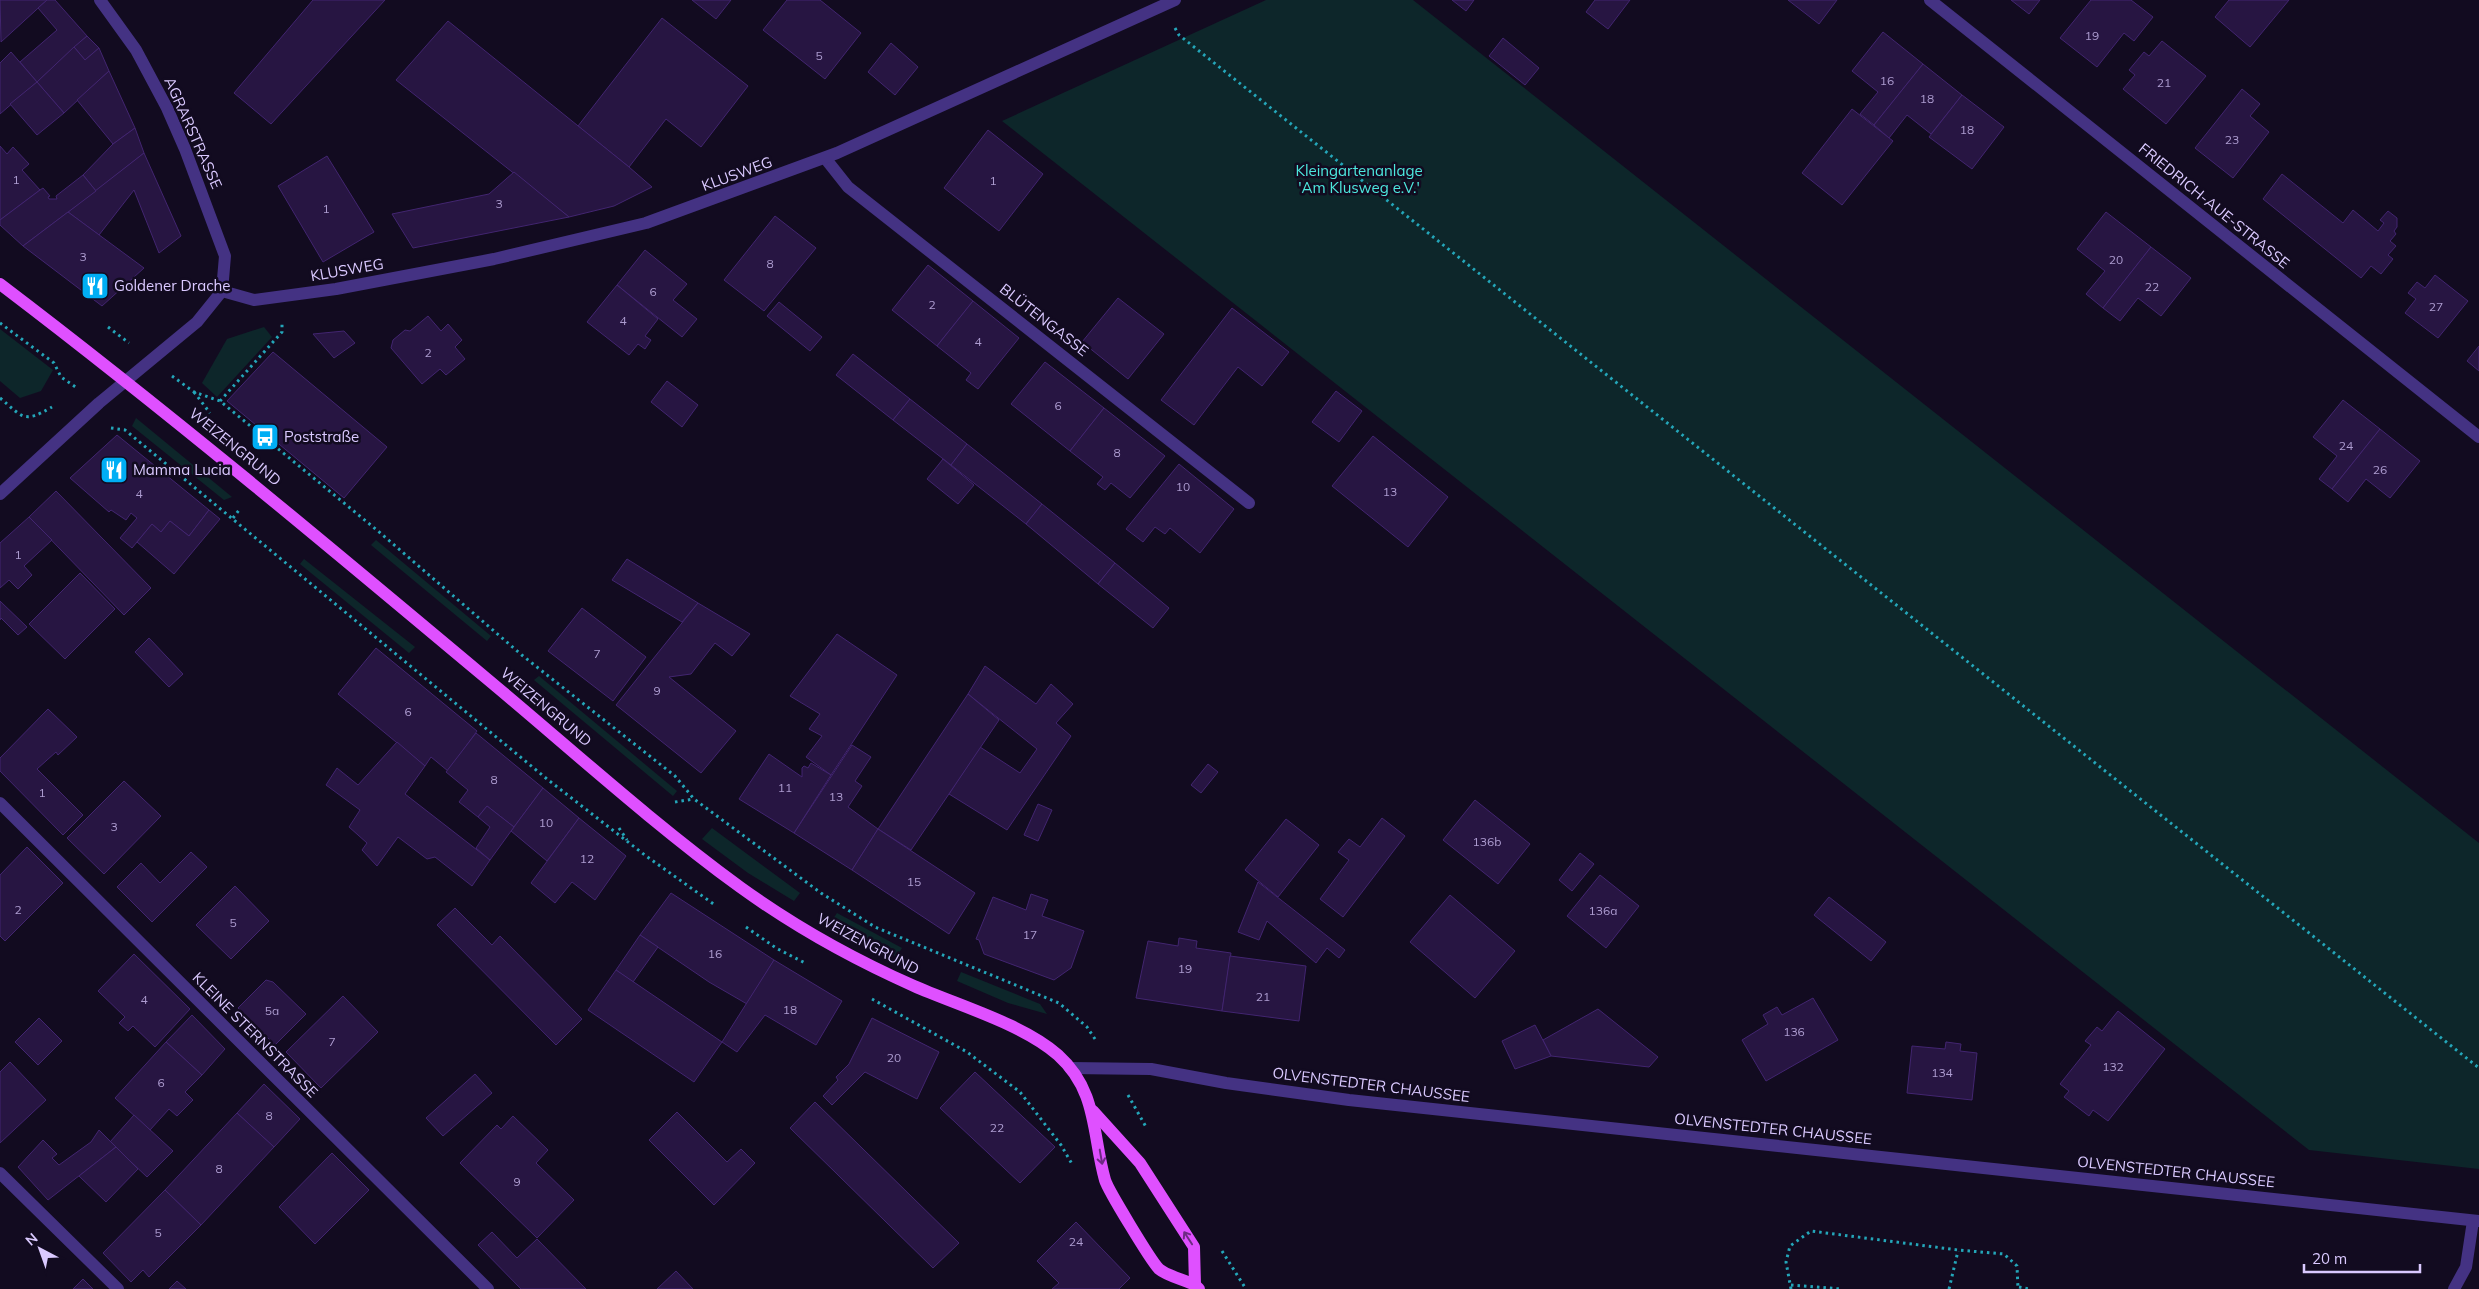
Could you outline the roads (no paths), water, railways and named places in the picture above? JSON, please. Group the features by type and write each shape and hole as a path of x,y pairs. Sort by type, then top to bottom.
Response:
{"main road":[{"name":"WEIZENGRUND","path":"0,284 128,381 668,831 731,880 786,918 875,968 1031,1036 1056,1053 1070,1068 1092,1110 1140,1163 1194,1247 1195,1288 1159,1270 1106,1183 1092,1110"}],"street":[{"name":"AGRARSTRASSE","path":"100,0 139,56 185,149 225,256 222,291"},
{"name":"KLUSWEG","path":"222,291 254,300 336,289 494,258 646,223 825,158 1175,0"},
{"name":"FRIEDRICH-AUE-STRASSE","path":"1930,0 2479,437"},
{"name":"BLÜTENGASSE","path":"825,158 848,187 1249,502"},
{"path":"0,494 99,403 198,322 222,291"},
{"name":"KLEINE STERNSTRASSE","path":"0,803 488,1289"},
{"name":"OLVENSTEDTER CHAUSSEE","path":"1070,1068 1151,1069 1226,1083 1349,1100 2476,1221 2466,1267 2454,1289"},
{"path":"0,1173 118,1289"}],"place":[{"name":"Goldener Drache","path":"95,286"},
{"name":"Poststraße","path":"265,437"},
{"name":"Mamma Lucia","path":"114,470"}],"park label":[{"name":"Kleingartenanlage 'Am Klusweg e.V.'","path":"1359,180"}]}
